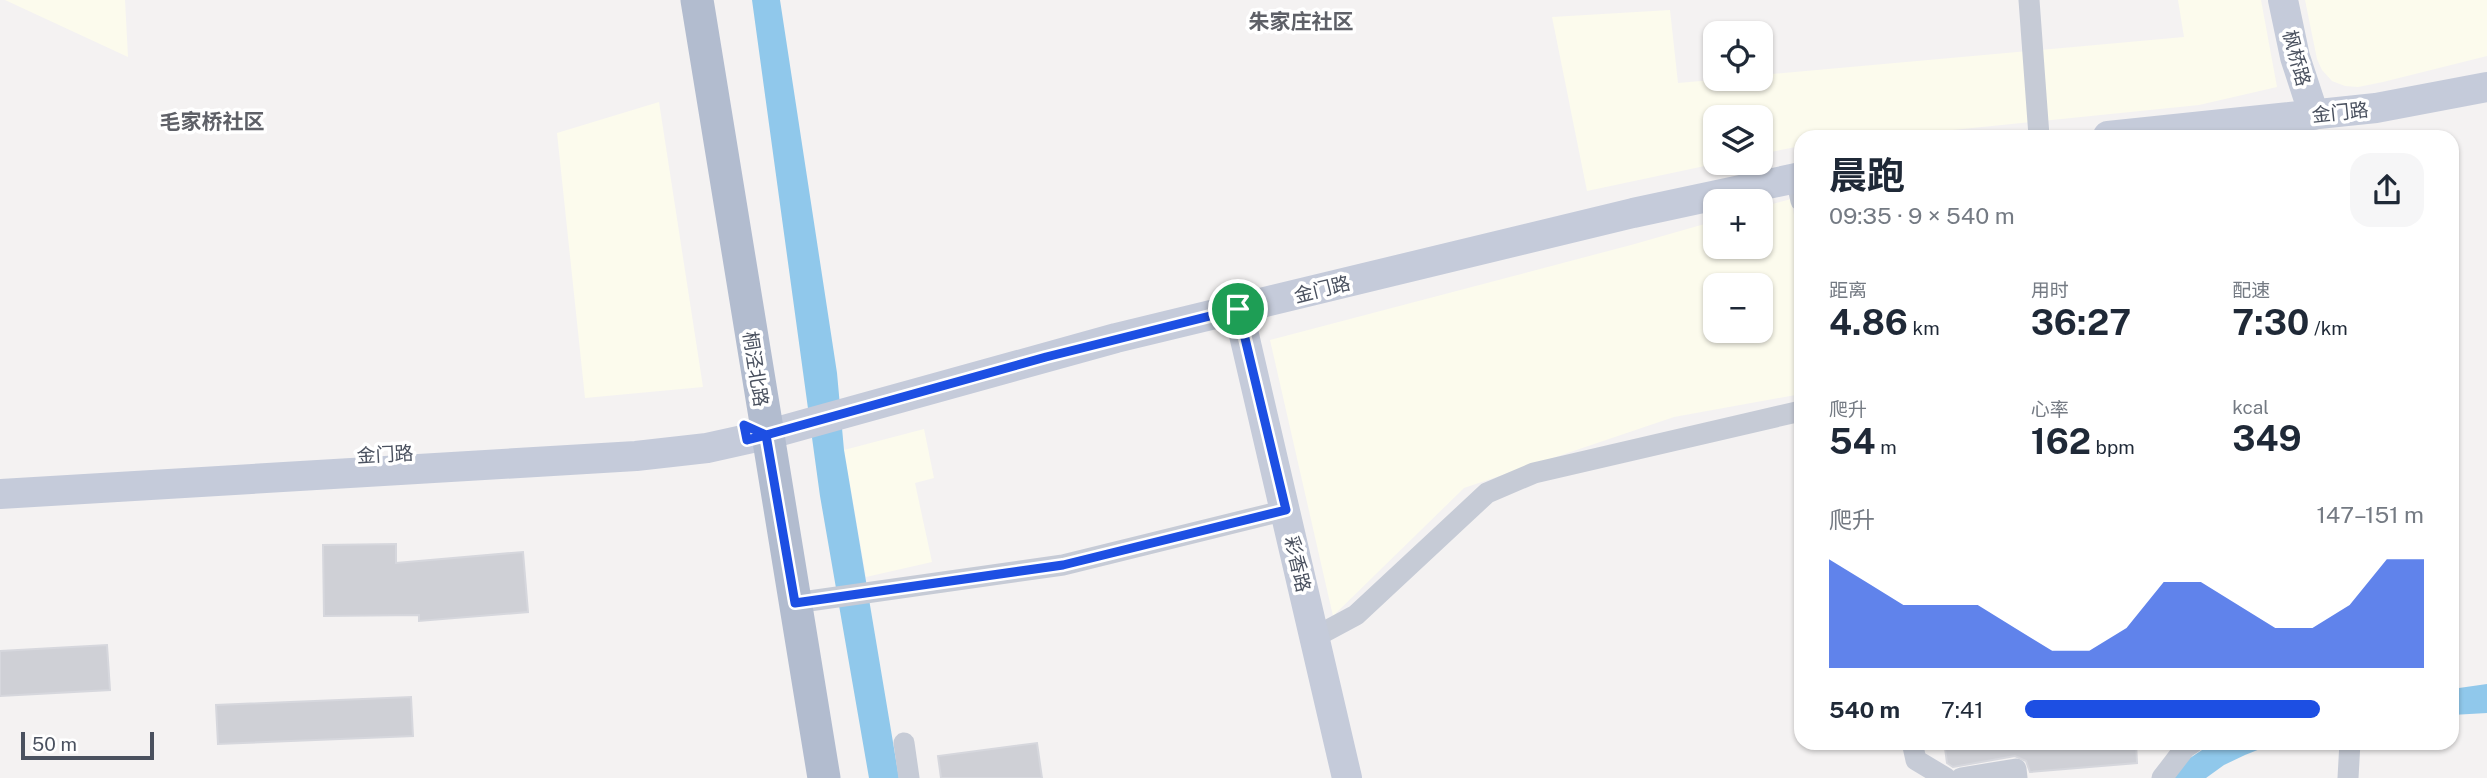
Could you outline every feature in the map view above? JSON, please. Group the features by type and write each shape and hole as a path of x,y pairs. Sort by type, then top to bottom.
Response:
{"main road":[{"name":"桐泾北路","path":"678,0 763,431 824,778"},
{"name":"桐泾北路","path":"697,0 763,431 804,778"},
{"name":"枫桥路","path":"2283,0 2295,57 2314,115"},
{"name":"金门路","path":"2237,130 2314,115 2397,105 2487,87"},
{"name":"金门路","path":"0,494 684,451 855,409 1116,338 1633,213 1794,187"},
{"name":"彩香路","path":"1238,309 1347,778"},
{"name":"金门路","path":"0,477 763,431"}],"street":[{"path":"2029,0 2039,130"},
{"path":"1315,637 1356,615 1487,493 1534,473 1794,413"},
{"path":"795,603 1063,565 1286,510"},
{"path":"904,743 909,778"},
{"path":"1914,750 1916,760 1946,778"},
{"path":"2162,778 2183,750"},
{"path":"2348,778 2350,750"},
{"path":"1961,778 2016,769 2017,778"}],"shaded area":[{"path":"5,0 125,0 128,57"},
{"path":"2178,0 2261,0 2277,87 2199,105 1952,130 1794,130 1794,147 1773,152 1773,105 1703,105 1703,166 1587,191 1552,17 1670,10 1678,83 1703,81 1703,91 1773,91 1773,74 2184,37"},
{"path":"2305,0 2487,0 2487,56 2383,82 2358,87 2345,86 2332,81 2322,70 2317,59"},
{"path":"659,102 703,387 585,398 557,133"},
{"path":"1791,199 1794,215 1794,395 1674,417 1464,488 1333,616 1270,340 1703,224 1703,259 1773,259 1773,204"},
{"path":"924,429 934,478 915,483 932,562 866,577 844,450"}],"water":[{"path":"752,0 780,0 837,373 844,450 899,778 869,778 820,496"},
{"path":"2487,684 2487,713 2459,715 2459,688"},
{"path":"2202,750 2258,750 2224,765 2206,778 2172,778 2181,764"}],"building":[{"path":"396,544 396,563 523,552 528,612 419,621 419,615 324,616 323,545"},
{"path":"107,645 110,690 0,696 0,651"},
{"path":"411,697 413,736 218,744 216,705"},
{"path":"1037,743 1042,778 941,778 938,756"},
{"path":"1945,750 2136,750 2137,763 2030,772 2026,761 2015,756 1953,767 1947,763"}],"district":[{"name":"朱家庄社区","path":"1301,21"},
{"name":"毛家桥社区","path":"212,121"}],"route":[{"path":"1238,309 1116,338 766,435 744,425 747,440 766,435 795,603 1063,565 1286,510 1238,309"}]}
